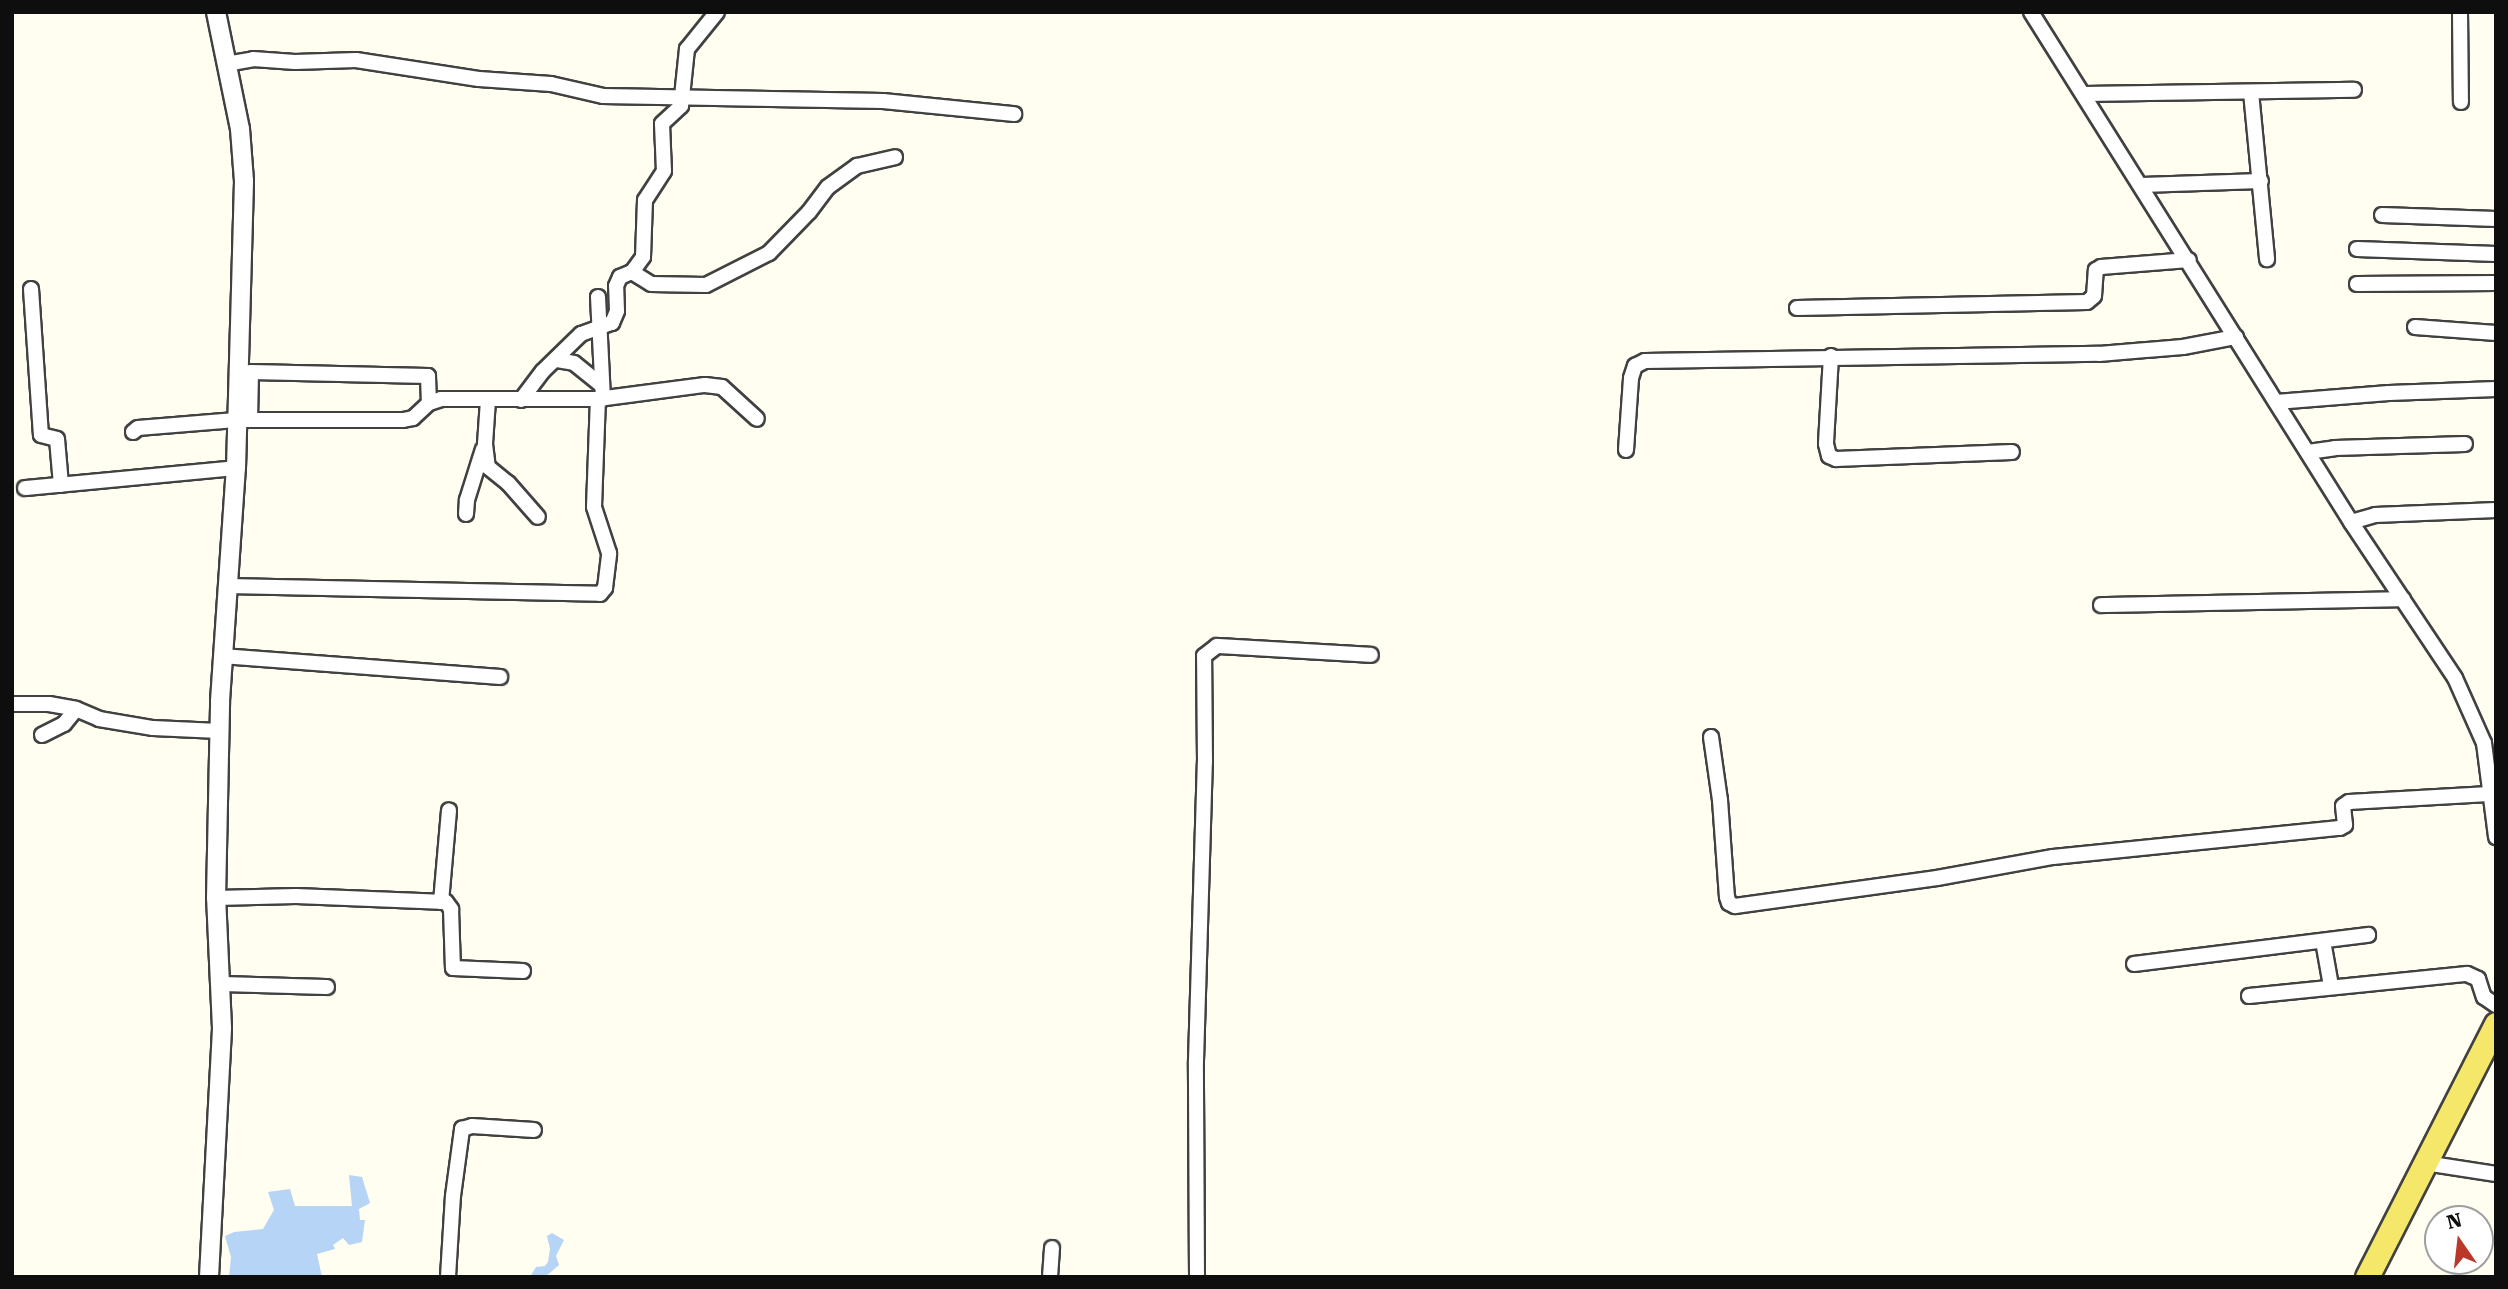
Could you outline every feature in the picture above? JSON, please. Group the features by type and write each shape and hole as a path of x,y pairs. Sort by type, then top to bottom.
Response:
{"main road":[{"path":"2367,1277 2496,1024"}],"street":[{"path":"216,12 240,129 244,181 243,420"},
{"path":"521,400 543,371 581,334 600,330 612,323 617,311 616,286 620,277 632,272 643,257 645,200 664,171 663,124 681,106 687,49 717,12"},
{"path":"2031,12 2085,94 2351,522 2455,678 2484,743 2496,837"},
{"path":"2460,12 2461,102"},
{"path":"226,64 253,59 295,62 356,60 479,79 551,84 591,95 888,101 922,107 1014,114"},
{"path":"2085,94 2354,90"},
{"path":"2251,92 2267,259"},
{"path":"632,272 650,284 706,285 769,253 809,212 828,187 857,166 895,157"},
{"path":"2142,185 2261,181"},
{"path":"2382,215 2496,219"},
{"path":"2357,249 2496,254"},
{"path":"1797,308 2087,302 2094,296 2096,273 2101,267 2189,260"},
{"path":"2357,284 2496,283"},
{"path":"30,289 41,435 57,439 61,485"},
{"path":"227,586 596,596 605,588 608,548 596,521 594,507 601,395 598,297"},
{"path":"2415,327 2496,333"},
{"path":"1626,450 1631,378 1639,363 1831,356 2099,354 2183,347 2236,337"},
{"path":"1831,356 1826,444 1829,456 2012,452"},
{"path":"557,359 574,363 601,395"},
{"path":"209,1277 222,1028 216,898 222,656 236,468 251,372 428,376 429,403"},
{"path":"133,432 138,428 243,420 403,420 413,418 429,403 441,399 521,400 705,385 722,387 757,419"},
{"path":"2276,402 2389,393 2496,389"},
{"path":"488,400 485,444 488,467 508,483 538,517"},
{"path":"466,514 467,500 485,444"},
{"path":"2308,452 2334,448 2465,444"},
{"path":"25,488 236,468"},
{"path":"2351,522 2375,515 2496,510"},
{"path":"2101,605 2403,599"},
{"path":"1197,1277 1196,1011 1205,772 1204,656 1217,646 1371,655"},
{"path":"222,656 500,677"},
{"path":"12,704 49,704 76,709 99,719 153,728 219,732"},
{"path":"42,735 64,724 76,709"},
{"path":"1711,737 1720,800 1727,897 1729,903 1735,906 1937,878 2053,857 2340,828 2345,825 2343,806 2349,802 2489,794"},
{"path":"441,902 449,810"},
{"path":"216,898 296,896 441,902 451,909 453,968 523,971"},
{"path":"2134,964 2368,935"},
{"path":"2323,941 2331,985"},
{"path":"2249,996 2331,985 2467,974 2478,979 2484,997 2496,1005"},
{"path":"221,984 327,987"},
{"path":"448,1277 453,1196 462,1129 472,1126 534,1130"},
{"path":"2425,1163 2496,1174"},
{"path":"1051,1277 1052,1248"}],"water":[{"path":"349,1175 362,1177 370,1203 359,1209 360,1220 365,1220 362,1242 349,1245 343,1238 333,1245 335,1249 317,1254 322,1277 229,1277 231,1257 225,1236 234,1232 263,1229 274,1210 268,1192 290,1189 295,1206 352,1206"},
{"path":"552,1233 564,1240 556,1256 559,1265 545,1277 530,1277 536,1267 545,1266 548,1262 550,1249 547,1236"}]}
